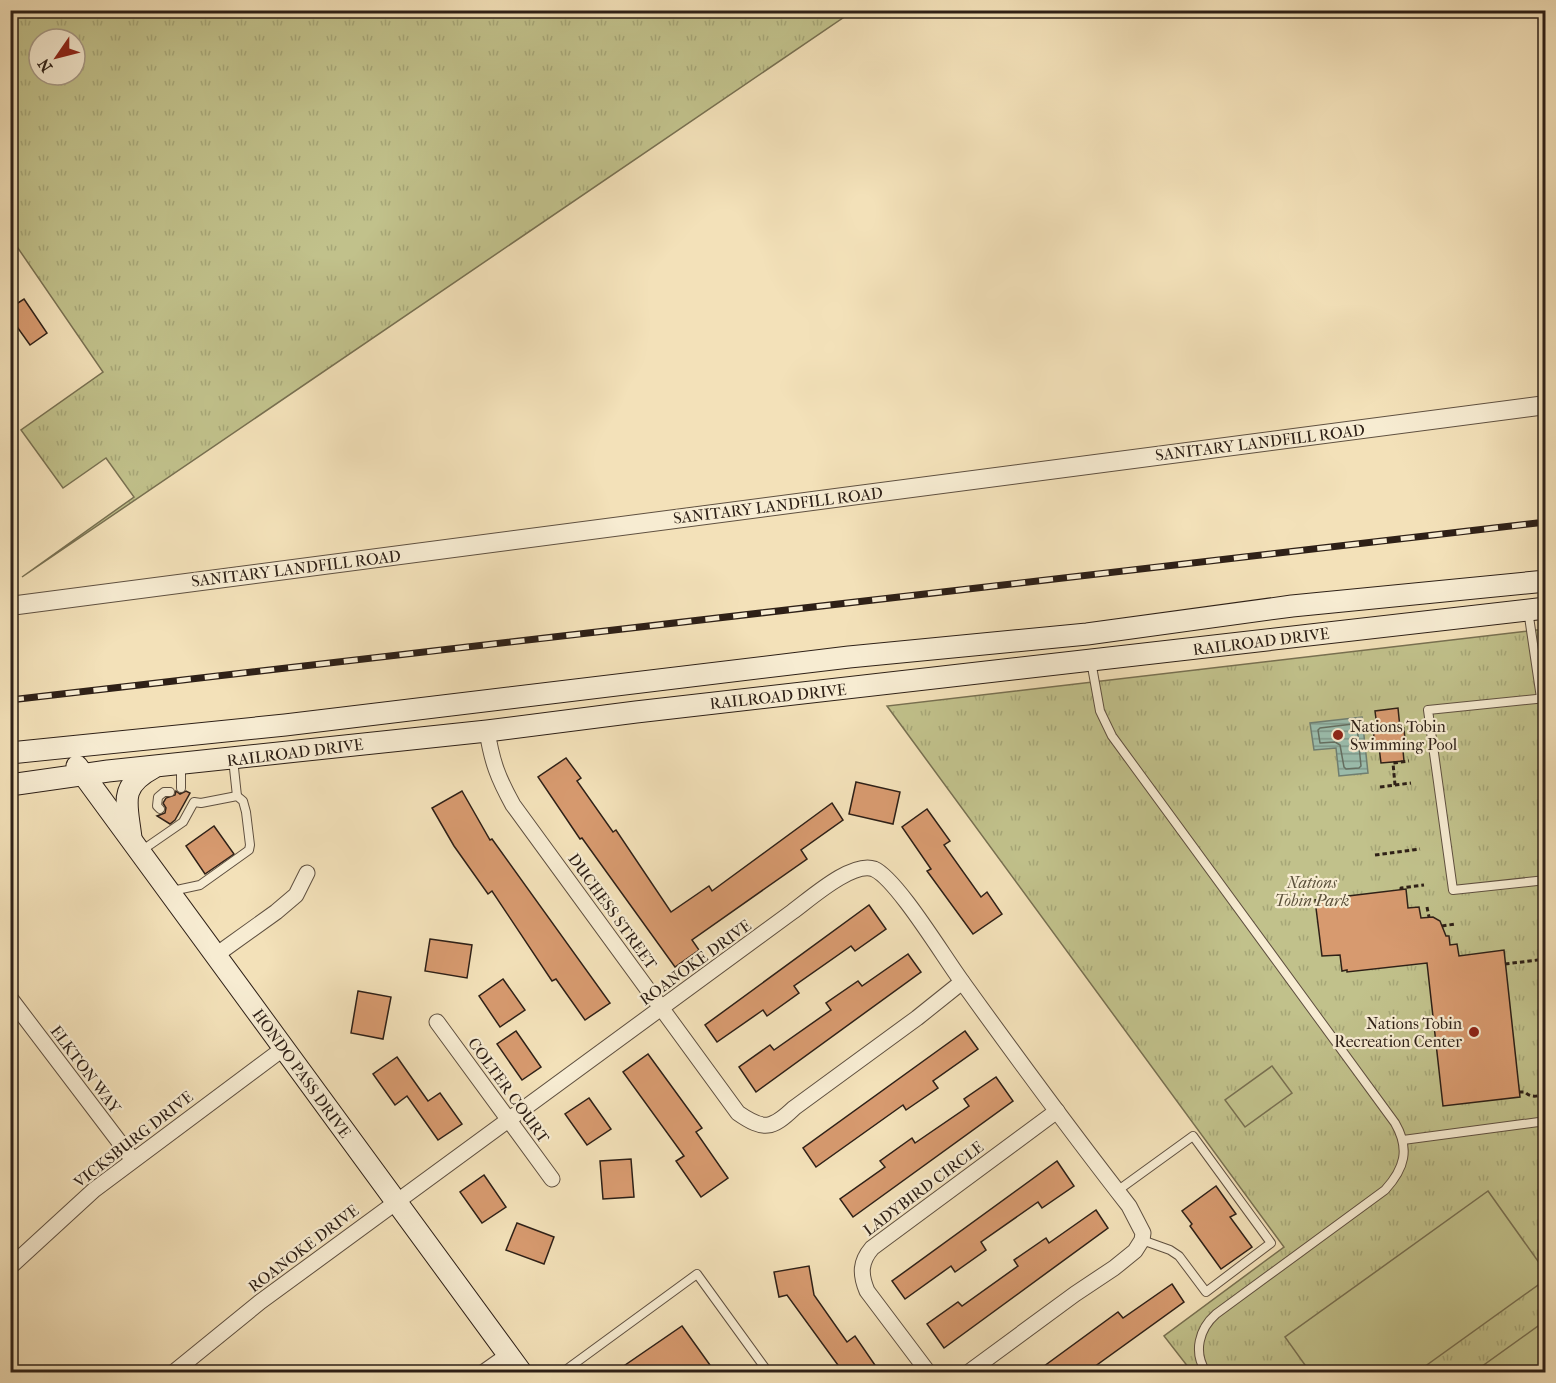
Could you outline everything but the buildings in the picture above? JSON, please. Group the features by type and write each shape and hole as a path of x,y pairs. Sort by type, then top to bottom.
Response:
{"main road":[{"name":"RAILROAD DRIVE","path":"10,753 525,697 849,657 1087,634 1292,606 1545,581"},
{"path":"1524,583 1537,609"},
{"name":"RAILROAD DRIVE","path":"10,785 1537,609"},
{"path":"1087,634 1091,660"},
{"name":"HONDO PASS DRIVE","path":"64,748 521,1372"},
{"path":"136,847 127,793 133,782 155,767"}],"street":[{"name":"SANITARY LANDFILL ROAD","path":"10,606 1545,405"},
{"name":"DUCHESS STREET","path":"487,731 492,764 513,805 738,1113 753,1123 770,1126 962,982"},
{"name":"ROANOKE DRIVE","path":"174,1372 260,1302 509,1119 845,875 863,867 875,869 892,882 962,982 1118,1191 1140,1225 1142,1240"},
{"path":"216,955 290,901 296,895 307,873"},
{"name":"ELKTON WAY","path":"10,998 133,1160"},
{"name":"COLTER COURT","path":"437,1023 552,1179"},
{"name":"VICKSBURG DRIVE","path":"10,1267 94,1190 284,1048"},
{"name":"LADYBIRD CIRCLE","path":"928,1372 867,1291 861,1265 872,1248 1057,1111"},
{"path":"969,1372 1114,1268 1135,1251 1142,1240"},
{"path":"484,1372 508,1355"}],"lane":[{"path":"1537,609 1543,698 1428,710 1453,890 1545,880"},
{"path":"1091,660 1100,711 1112,736 1395,1123 1403,1140 1405,1151 1396,1175 1384,1190 1216,1314 1206,1324 1199,1344 1201,1361 1206,1372"},
{"path":"170,892 200,885 249,850 246,812 243,801 237,796 233,759"},
{"path":"181,764 181,788"},
{"path":"160,809 157,806 164,792 170,792"},
{"path":"136,847 179,820 190,800 201,803 237,796"},
{"path":"1403,1140 1545,1121"},
{"path":"1118,1191 1193,1136 1271,1243 1206,1292 1179,1256 1170,1250 1142,1240"},
{"path":"563,1372 697,1274 768,1372"}],"path":[{"path":"1395,785 1393,764 1409,761"},
{"path":"1380,787 1412,783"},
{"path":"1375,855 1420,849"},
{"path":"1401,890 1401,888 1424,885"},
{"path":"1427,907 1429,917"},
{"path":"1442,926 1455,924"},
{"path":"1505,964 1545,959"},
{"path":"1520,1092 1536,1096 1545,1092"}],"green space":[{"path":"11,10 853,11 22,577 134,497 106,458 63,488 21,430 103,372 11,238"},
{"name":"Nations Tobin Park","path":"1545,629 1545,1372 1192,1372 1164,1336 1284,1247 887,706"},
{"path":"1272,1066 1292,1093 1245,1127 1225,1100"},
{"path":"1488,1191 1545,1271 1545,1280 1417,1372 1310,1372 1285,1337"},
{"path":"1545,1321 1545,1372 1474,1372"}],"water":[{"name":"Nations Tobin Swimming Pool","path":"1362,717 1368,773 1339,776 1336,748 1314,750 1310,723"}],"railway":[{"path":"10,700 1546,522"}],"place":[{"name":"Nations Tobin Swimming Pool","path":"1338,735"},
{"name":"Nations Tobin Recreation Center","path":"1474,1032"}]}
